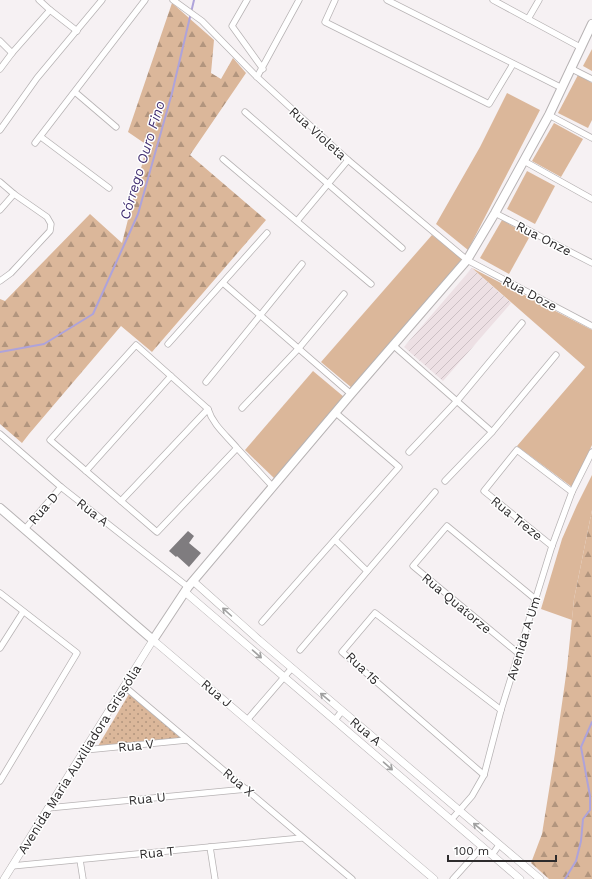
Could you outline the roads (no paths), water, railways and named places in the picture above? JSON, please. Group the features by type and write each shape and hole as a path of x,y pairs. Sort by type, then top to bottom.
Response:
{"main road":[{"path":"153,640 189,587 351,394 467,260 524,161 592,24"},
{"name":"Rua J","path":"0,508 153,640"}],"street":[{"path":"39,0 77,31"},
{"path":"0,130 37,78 102,0"},
{"path":"35,143 145,0"},
{"name":"Rua Violeta","path":"173,0 202,21 257,77 348,160 467,260"},
{"path":"247,0 232,26 263,68"},
{"path":"257,77 299,0"},
{"path":"335,0 325,22 489,104 513,64"},
{"path":"387,0 560,87"},
{"path":"493,0 580,47"},
{"path":"528,19 539,0"},
{"path":"0,69 50,10"},
{"path":"0,42 12,53"},
{"path":"570,68 592,79"},
{"path":"75,92 116,127"},
{"path":"245,112 402,248"},
{"path":"548,115 592,138"},
{"path":"40,137 109,188"},
{"path":"223,158 371,284"},
{"path":"297,221 348,160"},
{"path":"524,161 592,199"},
{"path":"0,182 14,194 47,217 51,224 50,231 11,274 0,282"},
{"path":"0,210 14,194"},
{"name":"Rua Onze","path":"495,213 592,263"},
{"path":"168,344 267,233"},
{"name":"Rua Doze","path":"467,260 592,326"},
{"path":"206,382 302,264"},
{"path":"223,283 261,314 351,394"},
{"path":"242,408 299,348 344,294"},
{"path":"409,452 457,401 522,323"},
{"path":"238,448 157,532 50,440 136,345 208,409 211,418 217,426 238,448 273,488"},
{"path":"394,346 492,432"},
{"path":"445,481 492,432 556,355"},
{"path":"86,471 171,376"},
{"path":"121,501 208,409"},
{"path":"262,622 399,467 336,413"},
{"name":"Rua A","path":"0,434 61,487 292,668 540,879"},
{"name":"Rua Treze","path":"552,546 484,491 517,450 572,492"},
{"name":"Avenida A Um","path":"451,820 472,796 484,775 501,710 534,598 572,492 592,452"},
{"name":"Rua D","path":"25,529 61,487"},
{"path":"300,650 435,492"},
{"name":"Rua Quatorze","path":"518,653 413,566 447,526 534,598"},
{"path":"335,540 367,571"},
{"name":"Rua A","path":"189,587 284,677 520,879"},
{"path":"0,593 77,653 0,781"},
{"path":"0,648 23,612"},
{"name":"Rua 15","path":"484,775 342,652 375,613 501,710"},
{"name":"Avenida Maria Auxiliadora Grissólia","path":"4,879 153,640"},
{"name":"Rua J","path":"153,640 248,719 434,879"},
{"path":"248,719 292,668"},
{"name":"Rua X","path":"124,686 352,879"},
{"path":"335,720 342,711"},
{"name":"Rua V","path":"84,750 187,740"},
{"name":"Rua U","path":"48,808 247,789"},
{"name":"Rua T","path":"12,866 302,838"},
{"path":"492,855 499,845"},
{"path":"453,879 482,846"},
{"path":"210,847 215,879"},
{"path":"80,860 83,879"}],"waterway":[{"name":"Córrego Ouro Fino","path":"0,352 44,344 93,314 138,214 172,93 194,0"},
{"path":"565,879 576,861 581,841 583,819 590,810 590,796 581,747 592,722"}]}
